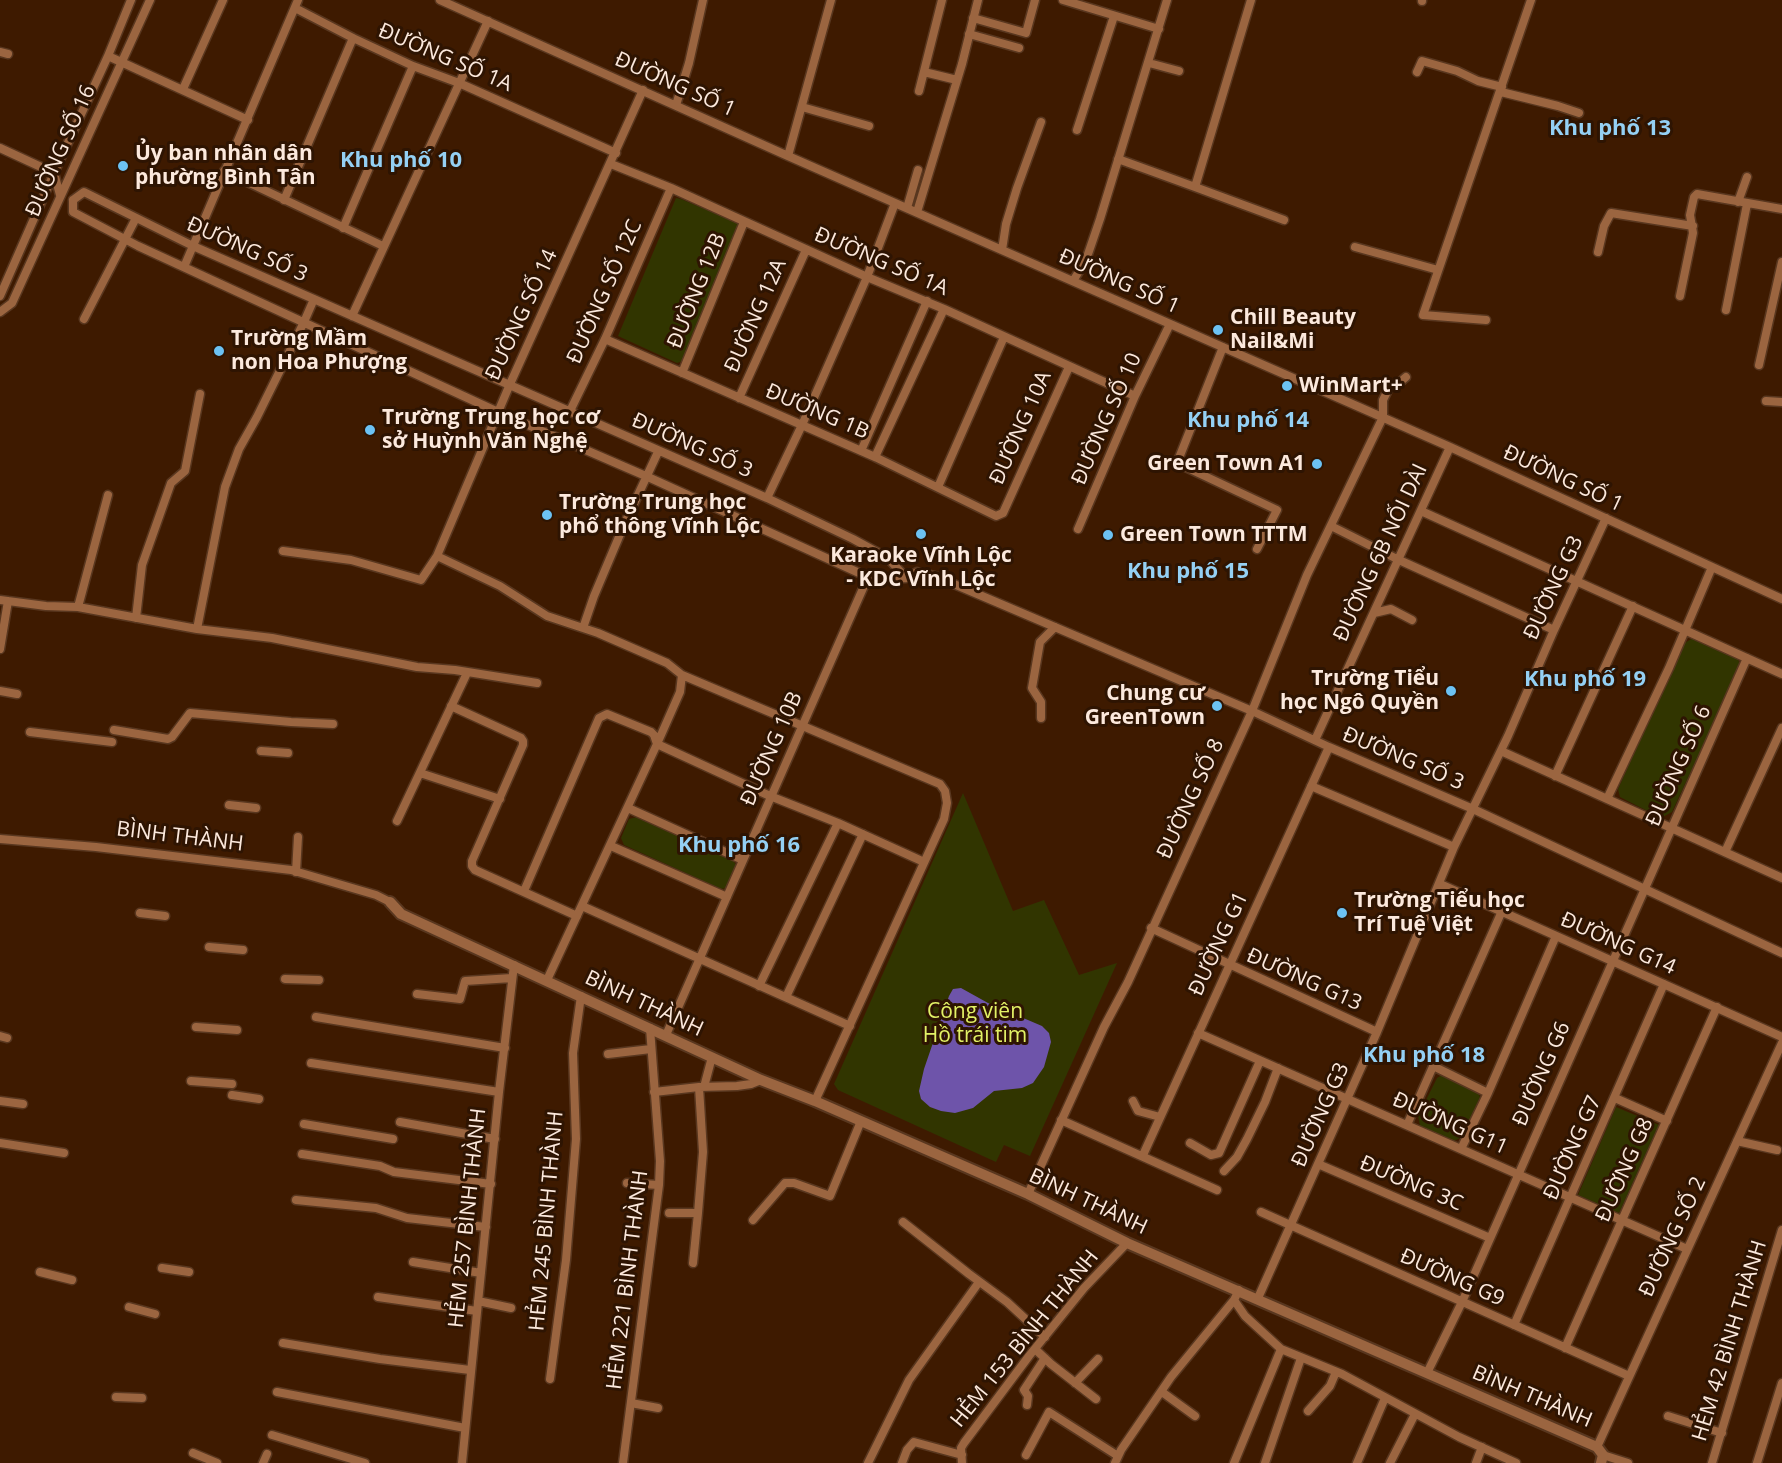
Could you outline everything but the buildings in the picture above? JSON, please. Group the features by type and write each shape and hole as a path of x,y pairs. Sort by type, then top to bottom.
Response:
{"street":[{"name":"ĐƯỜNG SỐ 16","path":"0,296 131,0"},
{"name":"ĐƯỜNG SỐ 16","path":"0,312 12,303 150,0"},
{"path":"183,89 223,0"},
{"name":"ĐƯỜNG SỐ 1","path":"440,0 896,204 1574,502 1782,599"},
{"path":"676,105 689,63 703,0"},
{"path":"788,156 831,0"},
{"path":"919,91 942,0"},
{"path":"917,212 957,80 978,0"},
{"path":"973,18 1026,33 1035,0"},
{"path":"1063,0 1159,29"},
{"path":"1073,281 1086,260 1167,0"},
{"path":"1195,187 1251,0"},
{"path":"1486,320 1423,315 1531,0"},
{"path":"184,267 297,4"},
{"name":"ĐƯỜNG SỐ 1A","path":"297,4 353,38 616,153"},
{"path":"1077,130 1114,16"},
{"path":"352,316 488,21"},
{"path":"969,34 1019,48"},
{"path":"284,200 353,38"},
{"path":"108,56 248,120"},
{"path":"1417,72 1422,61 1458,71 1502,90 1579,113"},
{"path":"1149,63 1179,71"},
{"path":"343,228 413,66"},
{"path":"924,72 957,80"},
{"name":"ĐƯỜNG SỐ 14","path":"283,551 351,560 421,580 437,556 510,384 643,90"},
{"path":"802,107 868,126"},
{"path":"1002,250 1006,224 1041,122"},
{"path":"77,124 90,130"},
{"path":"0,148 54,173 60,195"},
{"path":"1118,159 1284,219"},
{"name":"ĐƯỜNG SỐ 1A","path":"611,164 671,188 867,277 927,301 1135,396"},
{"path":"907,208 918,170"},
{"path":"224,171 383,246"},
{"path":"1726,310 1747,177"},
{"name":"ĐƯỜNG SỐ 12C","path":"570,411 605,339 671,188"},
{"name":"ĐƯỜNG SỐ 3","path":"73,200 84,192 193,246 767,498 888,558 906,578"},
{"path":"1680,296 1693,233 1690,215 1694,197 1697,194 1743,203 1782,207"},
{"name":"ĐƯỜNG SỐ 3","path":"60,195 73,200"},
{"name":"ĐƯỜNG SỐ 3","path":"73,200 73,212 184,267 498,412 868,577 906,578 917,572 934,576 1252,711 1473,809 1782,954"},
{"path":"767,498 867,277 896,204"},
{"path":"1598,252 1604,226 1611,213 1693,226"},
{"path":"34,217 48,223"},
{"path":"84,319 136,218"},
{"name":"ĐƯỜNG 12B","path":"682,373 744,222"},
{"path":"1355,247 1438,270"},
{"name":"ĐƯỜNG 12A","path":"739,398 806,250"},
{"path":"1759,365 1782,262"},
{"path":"197,628 225,487 239,449 314,299"},
{"path":"861,451 927,301"},
{"path":"875,457 944,309"},
{"name":"ĐƯỜNG SỐ 10","path":"1078,529 1135,396 1170,324"},
{"path":"938,487 1004,337"},
{"name":"ĐƯỜNG 1B","path":"605,339 875,457 996,516 1003,513 1007,504"},
{"path":"1223,347 1177,463 1277,510 1257,549"},
{"name":"ĐƯỜNG 10A","path":"1007,504 1069,367"},
{"name":"ĐƯỜNG SỐ 8","path":"1028,1194 1252,711 1307,575 1383,417 1383,400 1390,386 1406,377"},
{"path":"136,618 142,565 171,483 185,471 200,394"},
{"path":"1766,400 1782,402"},
{"name":"ĐƯỜNG 6B NỐI DÀI","path":"1315,740 1450,447"},
{"path":"583,628 624,525 658,452"},
{"path":"78,607 108,495"},
{"path":"1421,511 1782,674"},
{"name":"ĐƯỜNG G3","path":"1258,1298 1348,1099 1454,847 1501,751 1606,518"},
{"path":"1331,526 1399,560 1554,630"},
{"path":"437,556 500,586 547,616 583,628 667,663 682,675 940,784 945,791 947,803 944,819 815,1101"},
{"path":"1607,799 1686,629 1712,567"},
{"name":"ĐƯỜNG 10B","path":"666,1035 868,577"},
{"path":"0,649 4,600 46,606 78,607 197,628 272,638 401,664 537,683"},
{"path":"1555,776 1633,606"},
{"path":"1374,613 1391,609 1412,620"},
{"path":"1041,718 1041,702 1032,688 1040,642 1055,627"},
{"name":"ĐƯỜNG SỐ 6","path":"1644,888 1747,658"},
{"path":"397,821 467,673"},
{"path":"547,980 657,744 680,692 682,675"},
{"path":"0,691 18,694"},
{"path":"451,706 521,738 523,741 472,861 472,866 475,870 577,916"},
{"path":"114,730 168,739 190,713 333,724"},
{"path":"524,891 598,718 607,714 651,732 657,744 770,796 838,823 924,862"},
{"path":"1725,852 1782,728"},
{"path":"30,732 112,741"},
{"name":"ĐƯỜNG G1","path":"1143,1155 1329,747"},
{"path":"261,751 288,753"},
{"path":"1501,751 1781,876"},
{"path":"420,773 500,799"},
{"path":"1311,786 1454,847"},
{"path":"229,805 256,808"},
{"path":"628,808 743,860"},
{"path":"759,986 838,823"},
{"path":"786,997 863,834"},
{"path":"296,872 298,837"},
{"name":"BÌNH THÀNH","path":"0,839 96,847 296,872 376,895 390,902 401,914 761,1080 815,1101 1028,1194 1237,1295 1258,1298 1427,1373 1601,1455"},
{"path":"611,846 727,897"},
{"name":"ĐƯỜNG G14","path":"1440,884 1782,1037"},
{"name":"ĐƯỜNG G6","path":"1427,1373 1462,1302 1644,888"},
{"path":"582,906 850,1026"},
{"path":"1407,1125 1502,911"},
{"path":"140,913 165,916"},
{"name":"ĐƯỜNG G13","path":"1151,928 1229,966 1377,1032"},
{"path":"1461,1149 1557,936"},
{"path":"210,947 243,950"},
{"name":"HẺM 257 BÌNH THÀNH","path":"462,1463 514,965"},
{"path":"417,994 460,999 465,981 512,978"},
{"path":"285,979 320,980"},
{"name":"ĐƯỜNG G7","path":"1514,1325 1664,984"},
{"name":"HẺM 245 BÌNH THÀNH","path":"550,1378 566,1260 576,1139 573,1053 581,996"},
{"name":"ĐƯỜNG G8","path":"1565,1348 1717,1007"},
{"path":"315,1017 505,1048"},
{"path":"196,1027 237,1030"},
{"name":"HẺM 221 BÌNH THÀNH","path":"623,1463 659,1185 660,1161 651,1028"},
{"name":"ĐƯỜNG G11","path":"1198,1033 1688,1249"},
{"name":"ĐƯỜNG SỐ 2","path":"1601,1455 1629,1376 1782,1043"},
{"path":"608,1054 651,1049"},
{"path":"693,1263 703,1152 702,1087 712,1056"},
{"path":"1190,1143 1211,1155 1219,1153 1260,1061"},
{"path":"310,1063 499,1092"},
{"path":"1433,1066 1488,1093"},
{"path":"1224,1171 1237,1156 1247,1139 1278,1068"},
{"path":"654,1092 737,1086 761,1080"},
{"path":"191,1081 232,1084"},
{"path":"232,1095 259,1099"},
{"path":"1615,1098 1667,1121"},
{"path":"0,1101 23,1104"},
{"path":"1133,1101 1138,1111 1160,1117"},
{"path":"1061,1120 1217,1190"},
{"path":"753,1220 785,1183 794,1183 830,1197 861,1121"},
{"path":"400,1122 495,1139"},
{"path":"304,1124 393,1139"},
{"path":"1737,1141 1777,1150"},
{"path":"0,1143 64,1153"},
{"path":"302,1154 380,1166 394,1172 491,1184"},
{"name":"ĐƯỜNG 3C","path":"1318,1164 1490,1238"},
{"path":"627,1183 659,1185"},
{"path":"296,1200 376,1208 407,1218 486,1227"},
{"name":"ĐƯỜNG G9","path":"1261,1212 1290,1227 1629,1376"},
{"path":"669,1213 698,1213"},
{"path":"903,1222 1007,1302 1045,1337"},
{"name":"HẺM 42 BÌNH THÀNH","path":"1712,1463 1782,1230"},
{"name":"HẺM 153 BÌNH THÀNH","path":"962,1459 961,1448 964,1443 1035,1349 1084,1288 1128,1243"},
{"path":"412,1262 481,1273"},
{"path":"162,1268 189,1272"},
{"path":"40,1272 72,1280"},
{"path":"868,1463 909,1380 979,1282"},
{"path":"1237,1295 1245,1316 1281,1349 1336,1372 1415,1414 1516,1463"},
{"path":"1026,1455 1049,1412 1117,1460 1172,1377 1237,1295"},
{"path":"378,1297 477,1311"},
{"path":"478,1301 511,1308"},
{"path":"129,1307 155,1314"},
{"path":"283,1343 380,1359 470,1370"},
{"path":"1035,1349 1096,1399"},
{"path":"1234,1463 1281,1349"},
{"path":"1265,1463 1301,1358"},
{"path":"1027,1406 1028,1396 1024,1390 1045,1359"},
{"path":"1075,1383 1098,1359"},
{"path":"1308,1411 1330,1386 1336,1372"},
{"path":"1757,1463 1782,1383"},
{"path":"277,1392 465,1428"},
{"path":"1162,1392 1195,1416"},
{"path":"116,1397 142,1398"},
{"path":"1357,1463 1385,1398"},
{"path":"631,1403 658,1408"},
{"path":"1390,1463 1415,1414"},
{"path":"1668,1416 1722,1433"},
{"path":"272,1435 365,1463"},
{"path":"902,1463 907,1450 914,1442 962,1459"},
{"path":"1476,1463 1482,1447"},
{"path":"193,1453 217,1463"},
{"path":"263,1463 267,1454"},
{"path":"1601,1455 1628,1463"}],"green space":[{"path":"676,198 738,223 738,230 683,361 677,363 618,336"},
{"path":"1693,638 1738,658 1740,666 1672,812 1661,818 1620,797 1618,789 1683,644"},
{"name":"Công viên Hồ trái tim","path":"963,793 1013,911 1044,900 1079,975 1117,963 1030,1156 1004,1145 996,1162 838,1090 834,1084"},
{"path":"637,817 733,860 736,865 726,888 721,889 624,845 621,838 629,819"},
{"path":"1442,1075 1478,1093 1480,1097 1462,1137 1454,1141 1420,1126 1418,1116 1437,1078"},
{"path":"1616,1107 1659,1125 1619,1213 1578,1195"}],"shaded area":[{"path":"961,988 988,1003 1042,1026 1049,1033 1051,1042 1044,1067 1033,1083 1022,1088 994,1091 973,1108 955,1113 930,1107 921,1099 919,1091 924,1069 949,996 953,989"}],"place":[{"name":"Ủy ban nhân dân phường Bình Tân","path":"123,166"},
{"name":"Chill Beauty Nail&Mi","path":"1218,330"},
{"name":"Trường Mầm non Hoa Phượng","path":"219,351"},
{"name":"WinMart+","path":"1287,386"},
{"name":"Trường Trung học cơ sở Huỳnh Văn Nghệ","path":"370,430"},
{"name":"Green Town A1","path":"1317,464"},
{"name":"Trường Trung học phổ thông Vĩnh Lộc","path":"547,515"},
{"name":"Karaoke Vĩnh Lộc - KDC Vĩnh Lộc","path":"921,534"},
{"name":"Green Town TTTM","path":"1108,535"},
{"name":"Trường Tiểu học Ngô Quyền","path":"1451,691"},
{"name":"Chung cư GreenTown","path":"1217,706"},
{"name":"Trường Tiểu học Trí Tuệ Việt","path":"1342,913"}],"district":[{"name":"Khu phố 13","path":"1610,129"},
{"name":"Khu phố 10","path":"401,161"},
{"name":"Khu phố 14","path":"1248,421"},
{"name":"Khu phố 15","path":"1188,572"},
{"name":"Khu phố 19","path":"1585,680"},
{"name":"Khu phố 16","path":"739,846"},
{"name":"Khu phố 18","path":"1424,1056"}]}
